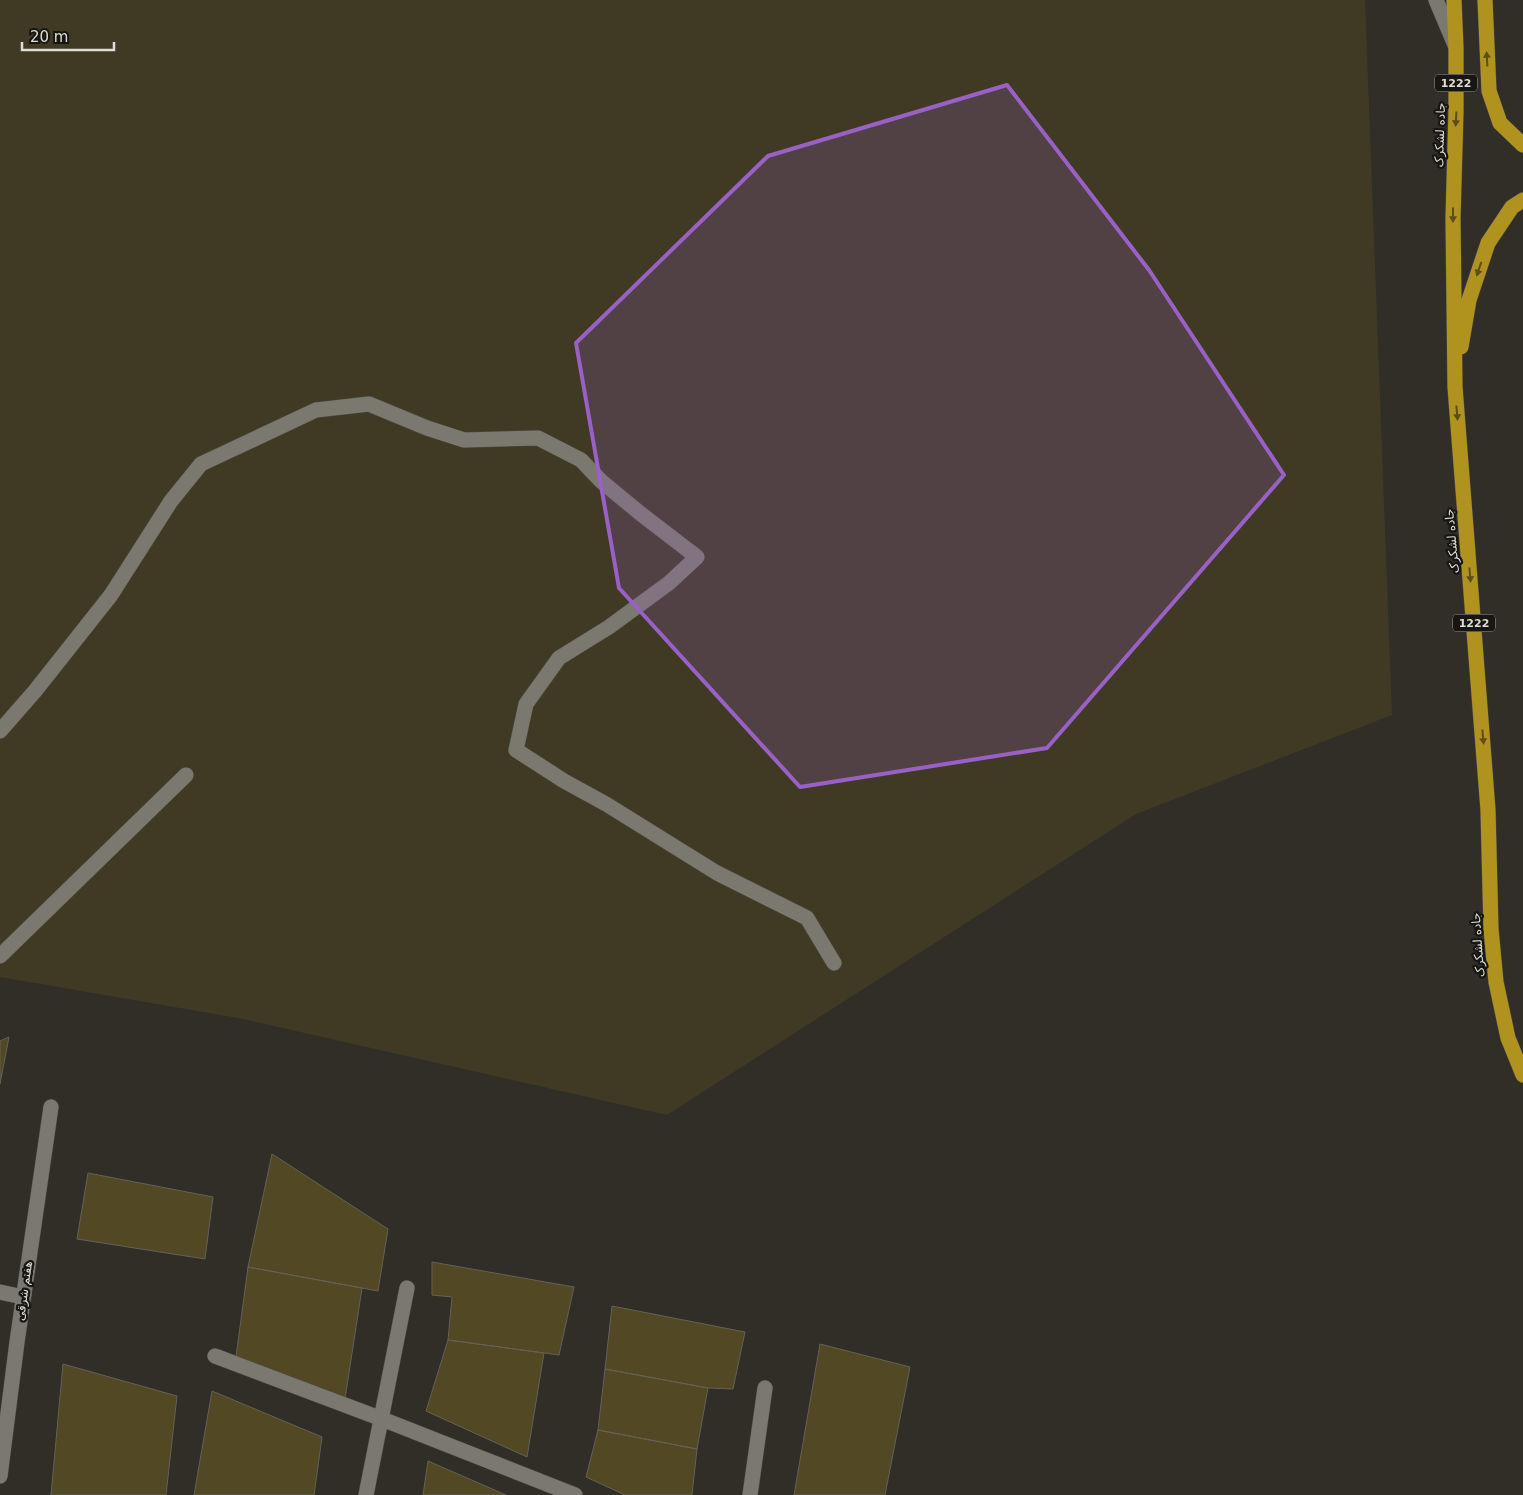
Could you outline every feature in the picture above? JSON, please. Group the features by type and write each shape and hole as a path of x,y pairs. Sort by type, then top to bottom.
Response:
{"highway":[{"name":"جاده لشکرک","path":"1454,0 1456,111 1452,218 1455,387 1488,810 1491,938 1496,982 1508,1038 1523,1075"},
{"name":"1222","path":"1485,0 1489,91 1500,123 1523,145"},
{"name":"1222","path":"1455,387 1469,300 1488,243 1512,207 1523,200"}],"street":[{"path":"1436,0 1456,48"},
{"path":"0,731 35,691 112,594 171,502 201,464 316,410 369,404 427,428 464,440 538,438 581,460 601,481 697,557 669,583 609,627 559,658 526,704 516,750 717,874 807,918 834,963"},
{"path":"0,956 186,775"},
{"name":"هفتم شرقی","path":"0,1476 23,1297 51,1107"},
{"path":"366,1495 407,1288"},
{"path":"0,1292 23,1297"},
{"path":"215,1356 382,1419 574,1495"},
{"path":"750,1495 765,1388"}],"highlighted area":[{"path":"1007,85 1149,270 1284,475 1047,748 800,787 619,588 576,343 768,156"}],"shaded area":[{"path":"0,0 1365,0 1392,715 1136,814 667,1115 238,1018 0,977"}],"building":[{"path":"9,1037 0,1084 0,1041"},
{"path":"272,1154 388,1229 378,1291 248,1267"},
{"path":"88,1173 213,1197 205,1259 77,1239"},
{"path":"432,1262 574,1287 559,1355 448,1340 452,1297 432,1295"},
{"path":"248,1267 362,1288 345,1399 236,1357"},
{"path":"612,1306 745,1332 733,1389 708,1388 605,1369"},
{"path":"448,1340 544,1353 527,1457 426,1411"},
{"path":"820,1344 910,1367 885,1495 794,1495"},
{"path":"63,1364 177,1396 166,1495 51,1495"},
{"path":"605,1369 708,1388 697,1449 598,1430"},
{"path":"212,1391 322,1437 314,1495 194,1495"},
{"path":"598,1430 697,1449 692,1495 625,1495 586,1477"},
{"path":"428,1461 506,1495 423,1495"}]}
